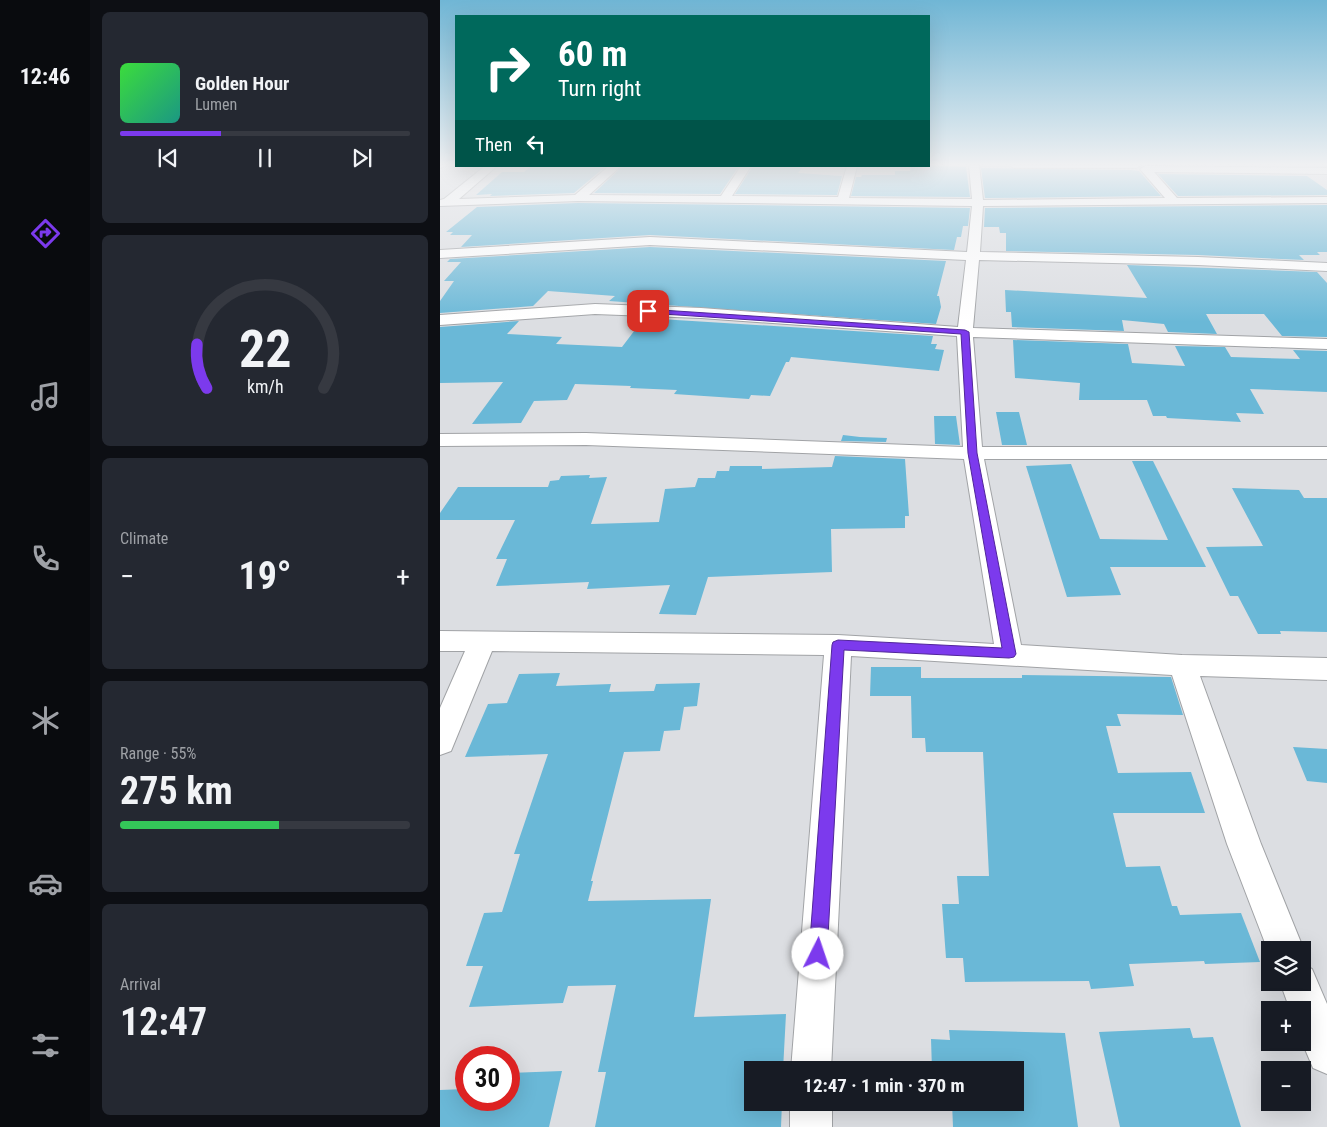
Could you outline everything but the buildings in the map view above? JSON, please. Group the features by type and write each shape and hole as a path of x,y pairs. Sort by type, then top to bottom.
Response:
{"street":[{"path":"977,218 965,332 973,453 1009,654"},
{"path":"440,254 650,242 973,256 1198,261 1327,267"},
{"path":"440,320 595,309 701,313 965,332 1327,344"},
{"path":"440,440 586,440 973,453 1327,453"},
{"path":"440,742 483,640"},
{"path":"440,641 838,645 1182,664 1327,669"},
{"path":"812,1061 838,645"},
{"path":"1182,664 1244,844 1282,941"},
{"path":"1302,991 1327,1054"},
{"path":"811,1111 811,1127"}],"route":[{"path":"648,311 701,313 965,332 973,453 1009,654 838,645 818,954"}]}
